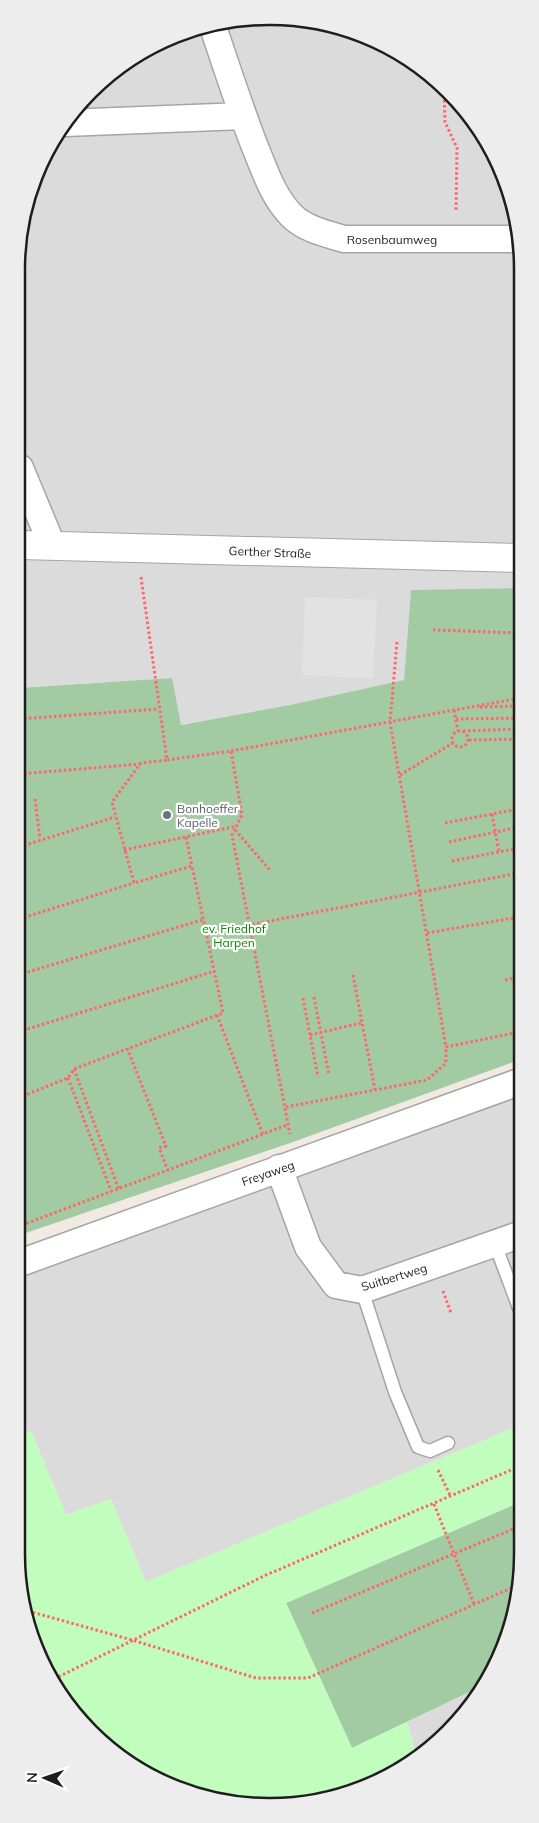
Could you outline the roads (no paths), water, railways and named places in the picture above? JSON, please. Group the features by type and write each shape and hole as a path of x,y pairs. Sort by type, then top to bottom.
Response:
{"street":[{"name":"Rosenbaumweg","path":"214,31 242,116 276,196 294,218 318,232 344,239 512,240"},
{"path":"75,123 242,116"},
{"path":"25,480 52,545"},
{"name":"Gerther Straße","path":"25,545 514,558"},
{"name":"Freyaweg","path":"25,1261 514,1084"},
{"name":"Suitbertweg","path":"289,1165 308,1247 336,1285 362,1290 507,1239"}],"lane":[{"path":"507,1239 514,1283"},
{"path":"362,1290 395,1392 418,1446 430,1451 448,1443"}],"place":[{"name":"Bonhoeffer Kapelle","path":"167,815"}],"park label":[{"name":"ev. Friedhof Harpen","path":"234,935"}]}
